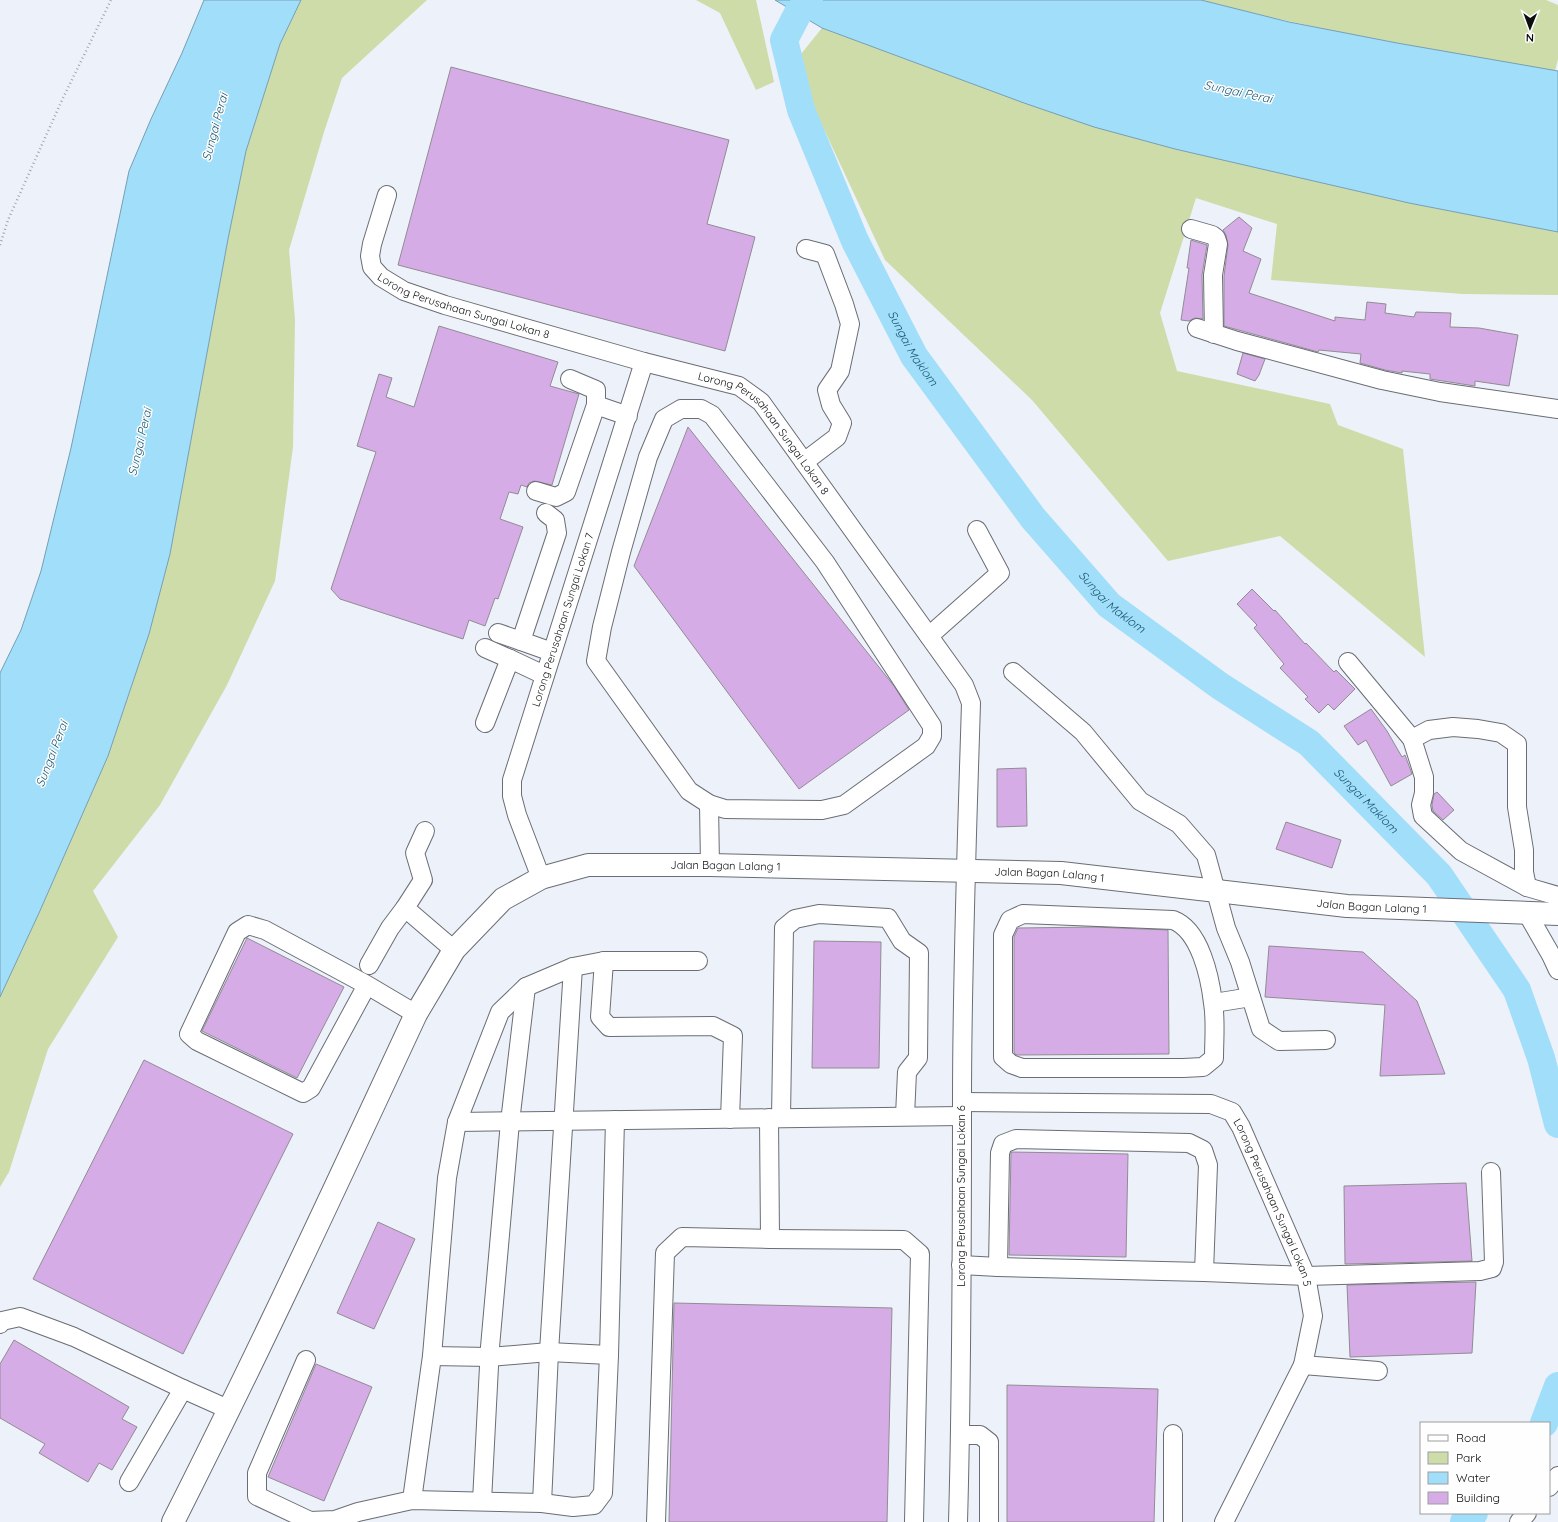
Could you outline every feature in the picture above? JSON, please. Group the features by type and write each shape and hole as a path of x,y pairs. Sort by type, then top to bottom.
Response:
{"main road":[{"name":"Jalan Bagan Lalang 1","path":"173,1522 230,1410 416,1014 454,950 503,899 541,878 588,865 710,865 1060,873 1346,906 1558,914"}],"street":[{"name":"Lorong Perusahaan Sungai Lokan 8","path":"387,195 372,244 370,256 372,267 381,277 404,291 445,305 644,362 739,386 761,402 964,685 971,703 966,870"},
{"path":"1191,229 1212,235 1216,238 1218,244 1213,275 1214,334"},
{"path":"804,462 836,437 842,423 831,405 827,390 840,371 850,324 825,254 806,249"},
{"path":"1197,328 1382,380 1440,392 1558,409"},
{"name":"Lorong Perusahaan Sungai Lokan 7","path":"541,878 517,815 512,796 512,780 644,362"},
{"path":"536,491 556,497 566,492 596,405 596,390 570,379"},
{"path":"596,405 628,416"},
{"path":"681,409 701,409 712,415 825,562 932,726 932,736 926,746 844,804 822,810 725,809 709,804 689,791 596,661 602,627 621,552 648,456 664,419 681,409"},
{"path":"521,641 557,533 555,520 546,513"},
{"path":"929,636 1000,573 977,530"},
{"path":"498,633 552,652"},
{"path":"485,648 544,675"},
{"path":"485,723 510,659"},
{"path":"1348,662 1412,739 1424,776 1424,793 1421,804 1423,816 1462,851 1527,887 1558,896"},
{"path":"1013,672 1083,732 1140,801 1179,824 1206,855 1226,928 1240,962 1261,1030 1279,1041 1326,1040"},
{"path":"1412,739 1430,730 1453,727 1501,733 1517,744 1517,808 1524,850 1524,872 1527,887"},
{"path":"709,804 710,865"},
{"path":"369,965 390,928 405,908 422,880 415,853 425,831"},
{"name":"Lorong Perusahaan Sungai Lokan 6","path":"958,1522 966,870"},
{"path":"405,908 454,950"},
{"path":"1523,913 1551,954 1558,970"},
{"path":"770,1238 784,928 795,919 819,914 888,918 902,941 919,953 918,1058 907,1072 905,1116"},
{"path":"1023,914 1173,920 1181,923 1202,952 1214,1003 1214,1058 1203,1067 1061,1069 1022,1068 1011,1064 1003,1057 1003,935 1010,920 1023,914"},
{"path":"367,985 311,1088 303,1093 197,1040 190,1034 237,932 248,924 265,930 367,985 416,1014"},
{"path":"604,961 600,1017 609,1027 713,1026 733,1036 730,1119"},
{"path":"412,1500 432,1356 447,1178 457,1122 500,1012 526,987 573,967 604,961 698,961"},
{"path":"542,1503 549,1352 565,1121 573,967"},
{"path":"482,1501 490,1357 510,1122 526,987"},
{"path":"1214,1003 1251,997"},
{"name":"Lorong Perusahaan Sungai Lokan 5","path":"457,1122 905,1116 962,1109 1211,1104 1232,1112 1241,1127 1306,1276 1313,1316 1303,1365 1224,1522"},
{"path":"306,1360 257,1473 257,1496 310,1521 335,1520 358,1512 412,1500 542,1503 573,1507 594,1505 603,1493 609,1355 615,1120"},
{"path":"998,1267 1000,1153 1004,1144 1016,1139 1040,1139 1189,1143 1203,1150 1208,1165 1204,1272"},
{"path":"961,1265 1306,1276 1480,1271 1492,1268 1494,1262 1491,1172"},
{"path":"656,1522 665,1253 682,1237 904,1240 920,1254 914,1522"},
{"path":"0,1324 2,1321 20,1317 74,1337 182,1389 230,1410"},
{"path":"432,1356 490,1357 549,1352 609,1355"},
{"path":"1303,1365 1378,1371"},
{"path":"129,1482 182,1389"},
{"path":"1173,1434 1173,1522"},
{"path":"960,1435 980,1435 989,1442 988,1522"},
{"path":"1550,1486 1558,1476"},
{"path":"1519,1522 1526,1514"}],"path":[{"path":"0,245 8,220 63,98 111,0"}],"green space":[{"path":"301,0 427,0 342,78 324,132 289,250 295,319 293,447 275,581 227,685 160,805 93,891 118,937 48,1049 9,1172 0,1187 0,997 39,913 108,756 149,634 170,554 228,239 246,151 280,44"},
{"path":"696,0 756,0 774,82 756,90 720,13"},
{"path":"1201,0 1546,0 1558,5 1558,59 1555,71 1333,31"},
{"path":"822,28 1024,103 1175,149 1409,203 1558,232 1558,295 1463,294 1271,280 1277,224 1196,198 1160,313 1177,371 1330,404 1338,425 1403,449 1425,657 1280,536 1168,561 1032,400 885,260 808,95 801,54"}],"water":[{"name":"Sungai Perai","path":"204,0 301,0 280,44 246,151 228,239 170,554 149,634 108,756 39,913 0,997 0,673 21,630 41,571 71,448 129,171"},
{"name":"Sungai Perai","path":"775,0 1201,0 1289,22 1397,43 1558,71 1558,232 1409,203 1175,149 1094,127 1024,103 822,28"}],"building":[{"path":"451,67 729,140 707,224 755,237 725,351 398,265"},
{"path":"1239,217 1252,228 1243,251 1261,259 1249,293 1335,321 1335,317 1365,320 1367,302 1386,304 1385,313 1414,317 1416,312 1451,313 1450,327 1479,328 1518,335 1509,386 1475,381 1475,386 1430,379 1430,374 1402,371 1402,373 1385,370 1360,363 1361,354 1319,350 1318,352 1224,326 1224,276 1228,245 1226,235 1223,230"},
{"path":"1191,240 1207,245 1202,275 1203,319 1195,318 1189,321 1181,320 1189,268 1187,268"},
{"path":"439,326 558,362 550,386 579,394 552,485 534,481 529,483 527,487 521,485 518,494 509,492 500,519 523,527 498,599 495,598 485,626 469,620 463,639 340,599 331,589 376,452 357,446 379,374 392,378 386,397 414,407"},
{"path":"1243,353 1265,359 1255,381 1237,374"},
{"path":"688,427 894,686 909,710 799,789 634,566"},
{"path":"1252,589 1274,611 1275,610 1305,644 1306,643 1334,672 1336,670 1355,689 1334,710 1328,704 1319,713 1305,699 1308,697 1280,668 1284,664 1254,628 1257,625 1237,604"},
{"path":"1371,709 1387,731 1402,757 1405,755 1412,774 1391,786 1366,740 1358,745 1344,726"},
{"path":"1026,768 1027,826 997,827 997,769"},
{"path":"1437,792 1454,810 1443,820 1433,811 1432,805 1434,794"},
{"path":"1286,822 1341,840 1332,868 1276,849"},
{"path":"1094,927 1168,930 1169,1054 1016,1055 1014,1052 1014,937 1018,928"},
{"path":"247,938 344,987 297,1078 202,1031"},
{"path":"814,941 881,942 879,1068 812,1068"},
{"path":"1269,946 1363,952 1417,1001 1445,1074 1380,1076 1385,1005 1265,997"},
{"path":"144,1060 293,1134 183,1354 33,1279"},
{"path":"1011,1152 1128,1154 1126,1257 1009,1255"},
{"path":"1466,1183 1472,1261 1345,1264 1344,1186"},
{"path":"378,1222 415,1239 374,1329 337,1313"},
{"path":"1476,1282 1472,1353 1350,1357 1347,1285"},
{"path":"674,1303 892,1308 887,1522 669,1522"},
{"path":"14,1340 129,1407 122,1419 137,1427 112,1470 99,1463 88,1482 39,1453 45,1444 0,1418 0,1364"},
{"path":"316,1364 372,1387 324,1501 268,1477"},
{"path":"1007,1385 1158,1389 1154,1522 1007,1522"}],"waterway":[{"name":"Sungai Maklom","path":"809,0 798,13 784,40 801,110 855,241 914,356 1033,518 1109,605 1220,686 1309,743 1439,875 1517,990 1541,1058 1558,1124"},
{"name":"Sungai Maklom","path":"1544,1422 1558,1386"},
{"name":"Sungai Maklom","path":"1464,1522 1473,1514"}]}
